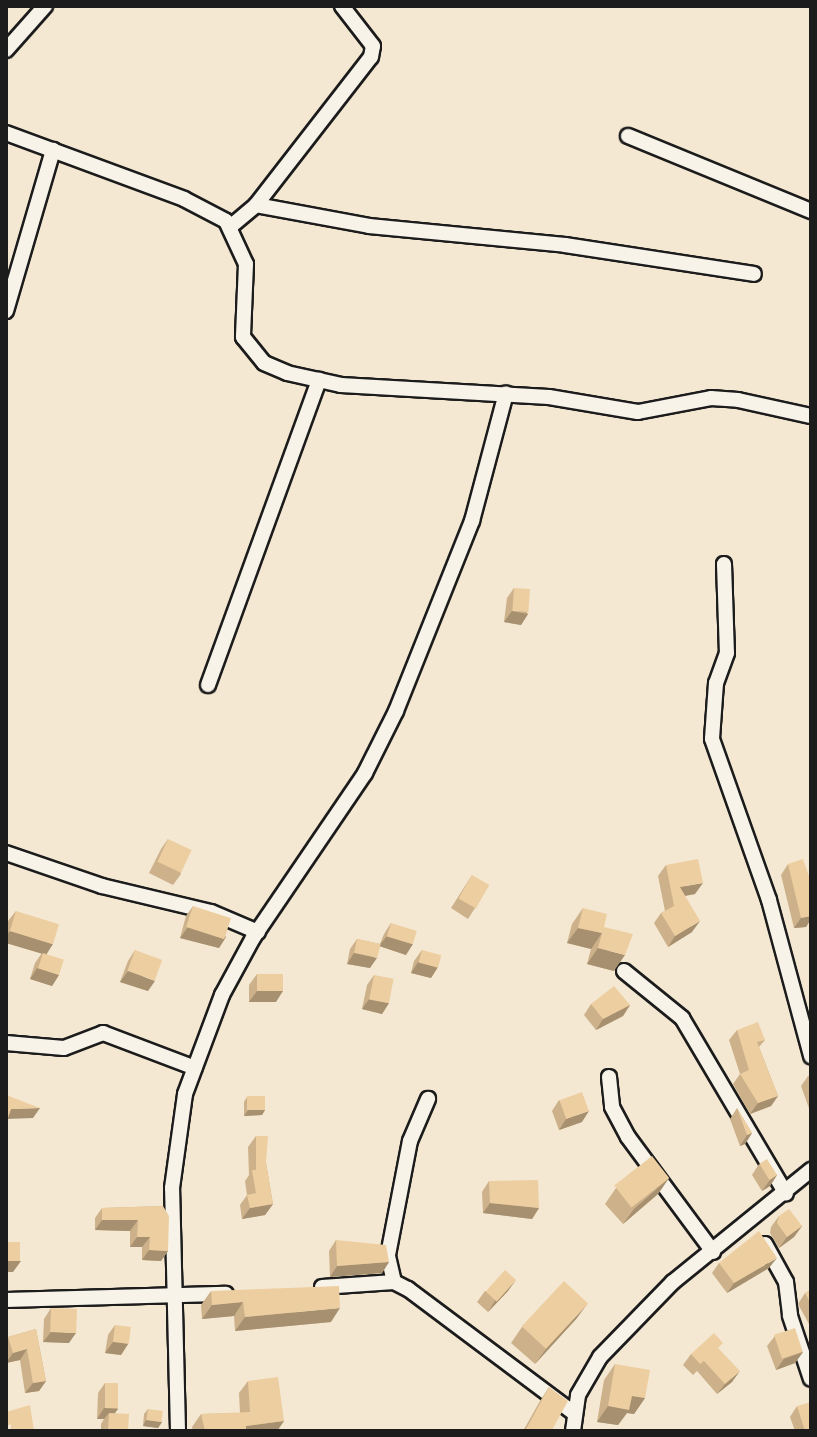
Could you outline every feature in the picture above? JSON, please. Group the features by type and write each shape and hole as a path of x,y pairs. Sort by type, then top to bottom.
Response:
{"street":[{"path":"6,50 45,6"},
{"path":"230,227 256,205 373,51 342,6"},
{"path":"6,133 210,210 230,227 246,264 240,323 250,351 287,373 319,380 506,393 638,412 711,398 738,400 811,416"},
{"path":"628,136 811,211"},
{"path":"6,311 53,150"},
{"path":"256,205 369,226 565,245 754,274"},
{"path":"208,685 319,380"},
{"path":"178,1431 172,1188 185,1094 222,995 258,932 357,786 396,711 472,521 506,393"},
{"path":"724,564 727,653 716,683 712,739 769,900 811,1056"},
{"path":"6,853 102,886 211,912 258,932"},
{"path":"624,971 682,1018 786,1194"},
{"path":"6,1043 64,1048 103,1033 195,1068"},
{"path":"609,1077 612,1107 628,1137 713,1252"},
{"path":"394,1282 388,1255 410,1141 428,1099"},
{"path":"573,1431 574,1413 600,1357 673,1282 751,1223 811,1170"},
{"path":"751,1223 781,1268 790,1316 811,1379"},
{"path":"298,1289 394,1282 574,1413"},
{"path":"6,1300 251,1292"}],"building":[{"path":"514,588 530,589 528,612 512,611"},
{"path":"168,839 192,850 181,873 157,862"},
{"path":"698,859 703,883 680,887 700,921 675,936 661,913 674,906 666,865"},
{"path":"803,859 811,882 811,916 801,918 788,864"},
{"path":"472,875 489,885 476,908 458,898"},
{"path":"193,906 231,918 224,939 186,927"},
{"path":"583,908 607,914 604,927 633,934 625,955 598,948 602,933 578,928"},
{"path":"16,911 59,924 53,944 10,931"},
{"path":"391,923 417,931 413,944 387,936"},
{"path":"357,939 380,944 378,958 354,953"},
{"path":"135,950 162,960 155,981 127,971"},
{"path":"422,950 441,955 438,968 419,963"},
{"path":"43,953 64,960 59,975 38,968"},
{"path":"257,974 283,974 283,991 257,991"},
{"path":"374,975 394,979 389,1003 369,1000"},
{"path":"614,986 630,1005 603,1019 591,1004"},
{"path":"758,1022 765,1040 757,1042 778,1096 758,1103 740,1074 749,1070 737,1030"},
{"path":"582,1092 589,1111 566,1119 559,1100"},
{"path":"6,1095 40,1108 11,1109 6,1124"},
{"path":"247,1096 265,1096 265,1110 247,1110"},
{"path":"737,1108 752,1133 747,1135"},
{"path":"256,1136 268,1136 266,1163 273,1204 250,1208 247,1195 256,1193 252,1170 256,1170"},
{"path":"652,1156 669,1178 631,1208 614,1186"},
{"path":"767,1159 777,1175 769,1180 759,1164"},
{"path":"538,1180 539,1208 490,1203 489,1181"},
{"path":"163,1206 169,1216 168,1251 149,1250 150,1237 137,1237 138,1220 102,1220 102,1208"},
{"path":"789,1209 802,1226 787,1237 777,1223 779,1216"},
{"path":"759,1231 777,1258 734,1283 719,1263"},
{"path":"336,1240 386,1245 389,1262 337,1266"},
{"path":"6,1242 20,1242 20,1261 6,1261"},
{"path":"505,1270 516,1280 497,1302 486,1292"},
{"path":"564,1281 588,1304 546,1349 522,1326"},
{"path":"339,1286 340,1308 245,1317 243,1302 212,1305 211,1291"},
{"path":"811,1290 811,1304 805,1293"},
{"path":"51,1308 77,1309 76,1333 50,1332"},
{"path":"115,1325 131,1327 129,1344 113,1342"},
{"path":"795,1328 803,1352 782,1359 774,1335"},
{"path":"36,1329 46,1381 33,1383 27,1349 13,1353 8,1337"},
{"path":"714,1333 723,1343 718,1348 740,1371 725,1384 704,1361 700,1364 691,1354"},
{"path":"615,1364 650,1370 645,1398 632,1396 629,1410 608,1406"},
{"path":"278,1377 284,1421 246,1426 246,1431 205,1431 201,1414 250,1412 248,1381"},
{"path":"105,1383 118,1383 118,1408 105,1408"},
{"path":"549,1387 568,1401 554,1431 525,1431"},
{"path":"811,1402 811,1431 805,1431 797,1406"},
{"path":"30,1405 34,1431 11,1431 11,1424 6,1426 6,1412"},
{"path":"148,1409 163,1411 161,1422 146,1420"},
{"path":"109,1413 129,1414 128,1431 108,1431"}]}
